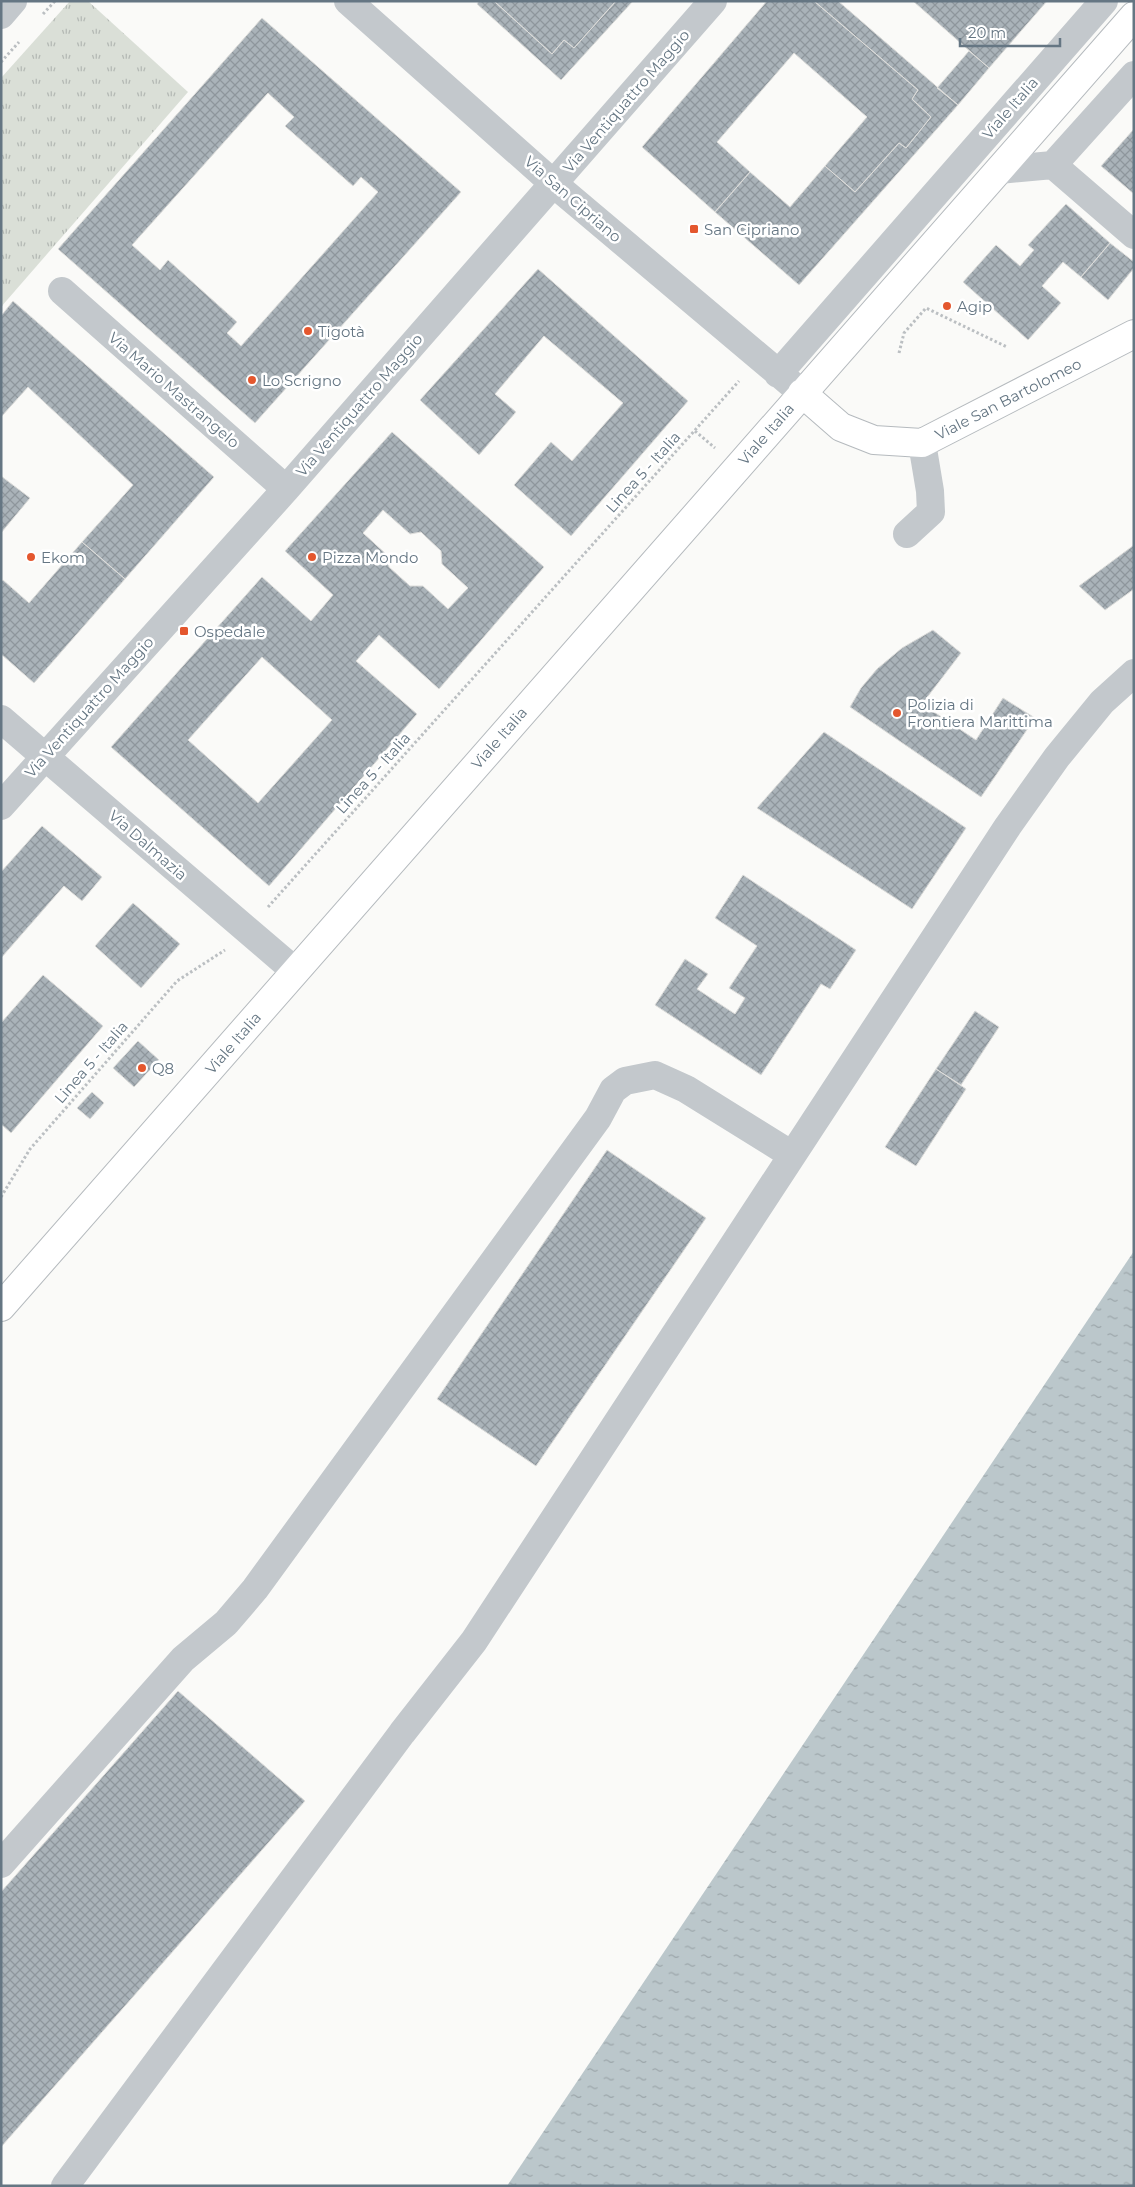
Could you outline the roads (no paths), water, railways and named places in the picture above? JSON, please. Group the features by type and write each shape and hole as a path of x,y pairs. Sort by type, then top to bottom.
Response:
{"main road":[{"name":"Viale Italia","path":"1,1307 1134,16"},
{"name":"Viale San Bartolomeo","path":"802,393 841,427 874,440 922,443 1134,334"}],"street":[{"path":"1,15 13,1"},
{"name":"Via San Cipriano","path":"348,1 554,184 802,393"},
{"name":"Via Ventiquattro Maggio","path":"1,806 286,489 714,1"},
{"name":"Viale Italia","path":"769,366 1104,1"},
{"path":"999,170 1053,165 1134,75"},
{"path":"1053,165 1134,235"},
{"name":"Via Mario Mastrangelo","path":"62,291 286,489"},
{"path":"907,534 930,512 930,491 922,443"},
{"path":"66,2186 402,1733 474,1641 1019,810 1057,757 1102,702 1134,673"},
{"name":"Via Dalmazia","path":"1,719 295,971"},
{"path":"1,1864 183,1659 226,1624 255,1589 598,1118 613,1090 625,1082 655,1075 686,1089 792,1155"}],"water":[{"path":"1134,1251 1134,2186 507,2186"}],"place":[{"name":"San Cipriano","path":"694,229"},
{"name":"Agip","path":"947,306"},
{"name":"Tigotà","path":"308,331"},
{"name":"Lo Scrigno","path":"252,380"},
{"name":"Ekom","path":"31,557"},
{"name":"Pizza Mondo","path":"312,557"},
{"name":"Ospedale","path":"184,631"},
{"name":"Polizia di Frontiera Marittima","path":"897,713"},
{"name":"Q8","path":"142,1068"}]}
